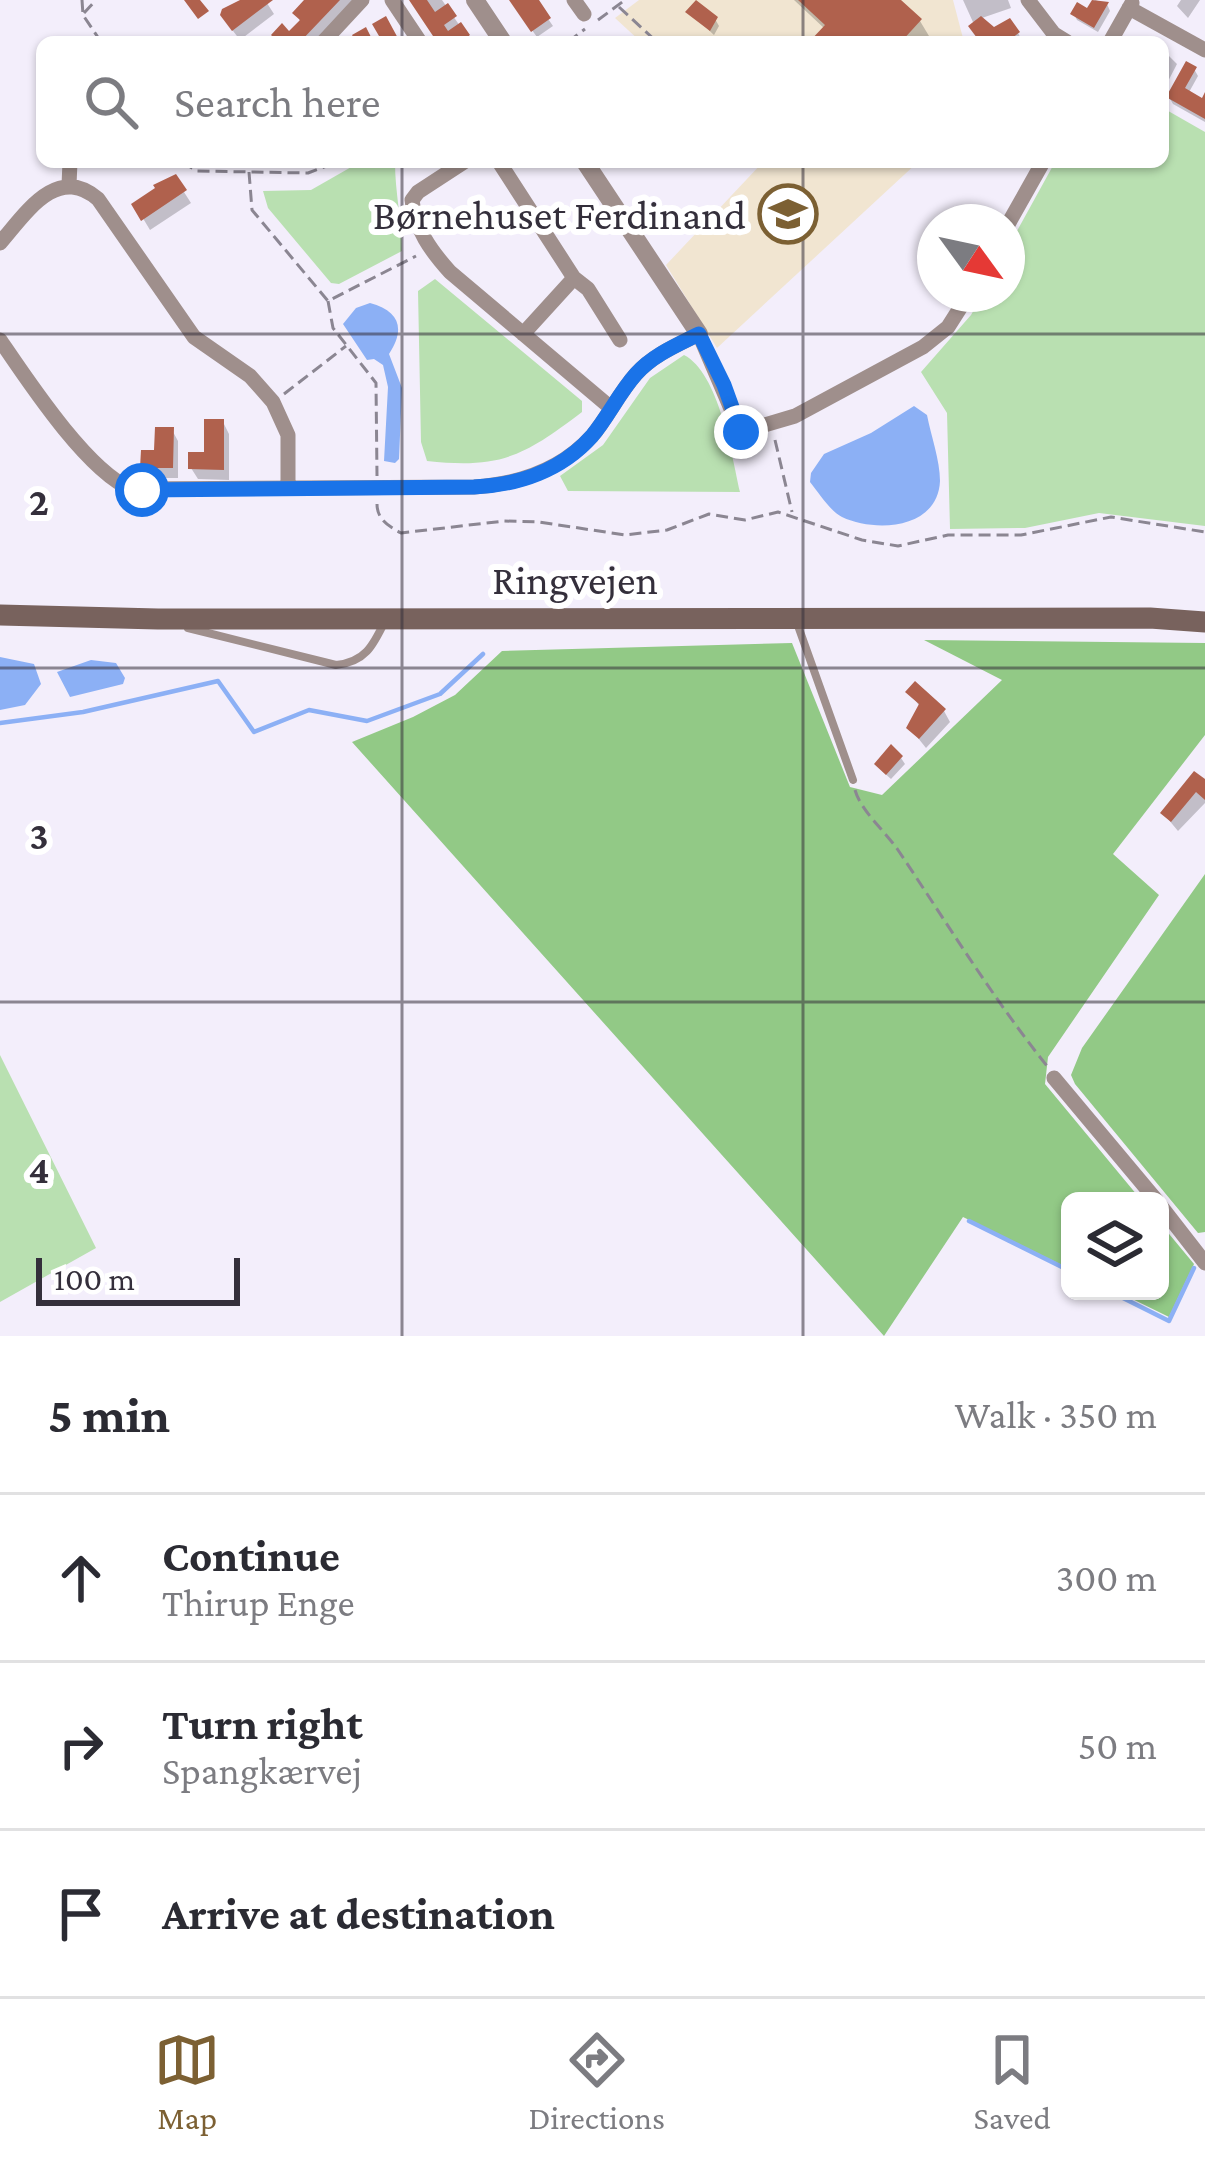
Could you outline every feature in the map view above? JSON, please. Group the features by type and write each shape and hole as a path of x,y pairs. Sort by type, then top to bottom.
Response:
{"main road":[{"name":"Ringvejen","path":"0,615 158,619 1205,618"}],"street":[{"path":"329,36 362,0"},
{"path":"392,0 416,36"},
{"path":"476,0 499,36"},
{"path":"1028,0 1057,36"},
{"path":"1113,36 1131,4 1205,50"},
{"path":"69,185 70,168"},
{"path":"455,168 412,200 430,249 450,272 611,408"},
{"path":"503,168 620,340"},
{"path":"589,168 699,334 741,432 795,416 938,338 956,312"},
{"path":"1019,204 1040,168"},
{"path":"0,243 51,188 69,185 86,189 98,199 194,338 250,376 273,402 288,435 289,486"},
{"path":"524,334 574,278"},
{"path":"0,340 35,392 102,470 121,484 142,490 500,486 524,480 568,457 592,436 638,372 663,352 699,334"},
{"path":"1054,1078 1149,1192"},
{"path":"1169,1217 1205,1262"}],"lane":[{"path":"158,619 335,665 354,664 366,655 386,617"},
{"path":"797,619 853,780"}],"path":[{"path":"82,0 83,15 97,36"},
{"path":"83,15 96,0"},
{"path":"617,5 651,36"},
{"path":"191,168 308,173 321,168"},
{"path":"249,172 252,210 328,301 430,249"},
{"path":"273,402 346,346"},
{"path":"771,424 792,514"},
{"path":"764,515 792,514 862,540 898,546 948,535 1021,535 1111,517 1205,532"},
{"path":"853,780 859,803 876,819 1001,1009 1054,1078"}],"shaded area":[{"path":"639,0 953,0 962,36 634,36 615,18"},
{"name":"Børnehuset Ferdinand","path":"757,168 912,168 717,348 666,265"}],"green space":[{"path":"1169,111 1205,132 1205,526 1099,513 1025,528 950,529 947,413 921,372 971,315 1025,312 1025,216 1052,168 1169,168"},
{"path":"350,168 395,168 402,251 339,284 331,283 268,208 263,191 311,190"},
{"path":"435,279 582,401 582,412 510,456 474,463 427,461 421,442 418,291"},
{"path":"684,355 696,365 715,397 740,492 568,491 560,476 603,445 650,378"},
{"path":"924,640 1205,643 1205,735 1113,854 1159,895 1048,1057 1045,1084 1135,1192 1061,1192 1061,1265 963,1217 884,1336 352,742 455,695 502,651 792,643 850,787 882,795 1002,680"},
{"path":"1205,874 1205,1232 1198,1233 1169,1192 1164,1192 1075,1084 1071,1075 1082,1048"},
{"path":"0,1055 96,1248 0,1302"},
{"path":"1169,1234 1194,1264 1169,1317 1134,1300 1169,1300"}],"water":[{"path":"370,303 388,311 397,322 389,354 402,388 399,459 395,463 384,461 388,387 383,365 367,360 343,324 356,308"},
{"path":"914,406 927,415 939,465 937,497 929,509 917,518 887,525 856,522 838,514 810,482 824,454"},
{"path":"0,657 34,664 41,684 25,705 0,710"},
{"path":"91,660 116,663 125,678 123,684 70,697 57,672"}],"building":[{"path":"184,0 200,0 209,11 198,19"},
{"path":"240,0 273,0 232,31 220,15"},
{"path":"304,0 340,0 306,36 272,36 282,23 289,31 300,20 292,13"},
{"path":"409,0 427,0 435,12 448,3 457,16 444,25 448,31 461,22 470,35 433,36"},
{"path":"509,0 539,0 551,18 531,32"},
{"path":"696,0 718,17 710,31 685,12"},
{"path":"798,0 901,0 922,19 906,36 815,36 825,25"},
{"path":"1092,0 1109,2 1094,28 1070,14 1077,2 1087,8"},
{"path":"386,16 397,36 379,36 372,24"},
{"path":"981,16 994,27 1010,18 1020,32 976,36 968,26"},
{"path":"1186,61 1197,67 1185,88 1202,98 1205,92 1205,119 1169,99"},
{"path":"176,174 187,190 141,221 131,204 153,185"},
{"path":"204,419 224,419 224,470 188,469 188,452 204,452"},
{"path":"155,427 174,427 173,468 140,468 141,450 154,450"},
{"path":"915,681 946,709 919,739 906,728 919,704 905,692"},
{"path":"891,744 903,756 886,775 874,764"},
{"path":"1194,771 1205,779 1205,800 1196,792 1171,822 1160,813"}],"waterway":[{"path":"0,723 83,712 218,681 254,732 309,710 367,721 440,694 483,654"},
{"path":"969,1221 1061,1267"},
{"path":"1127,1300 1169,1321 1194,1268"}],"place":[{"name":"Børnehuset Ferdinand","path":"788,214"}],"route":[{"path":"142,490 474,487 524,480 568,457 592,436 638,372 663,352 699,334 741,432"}]}
